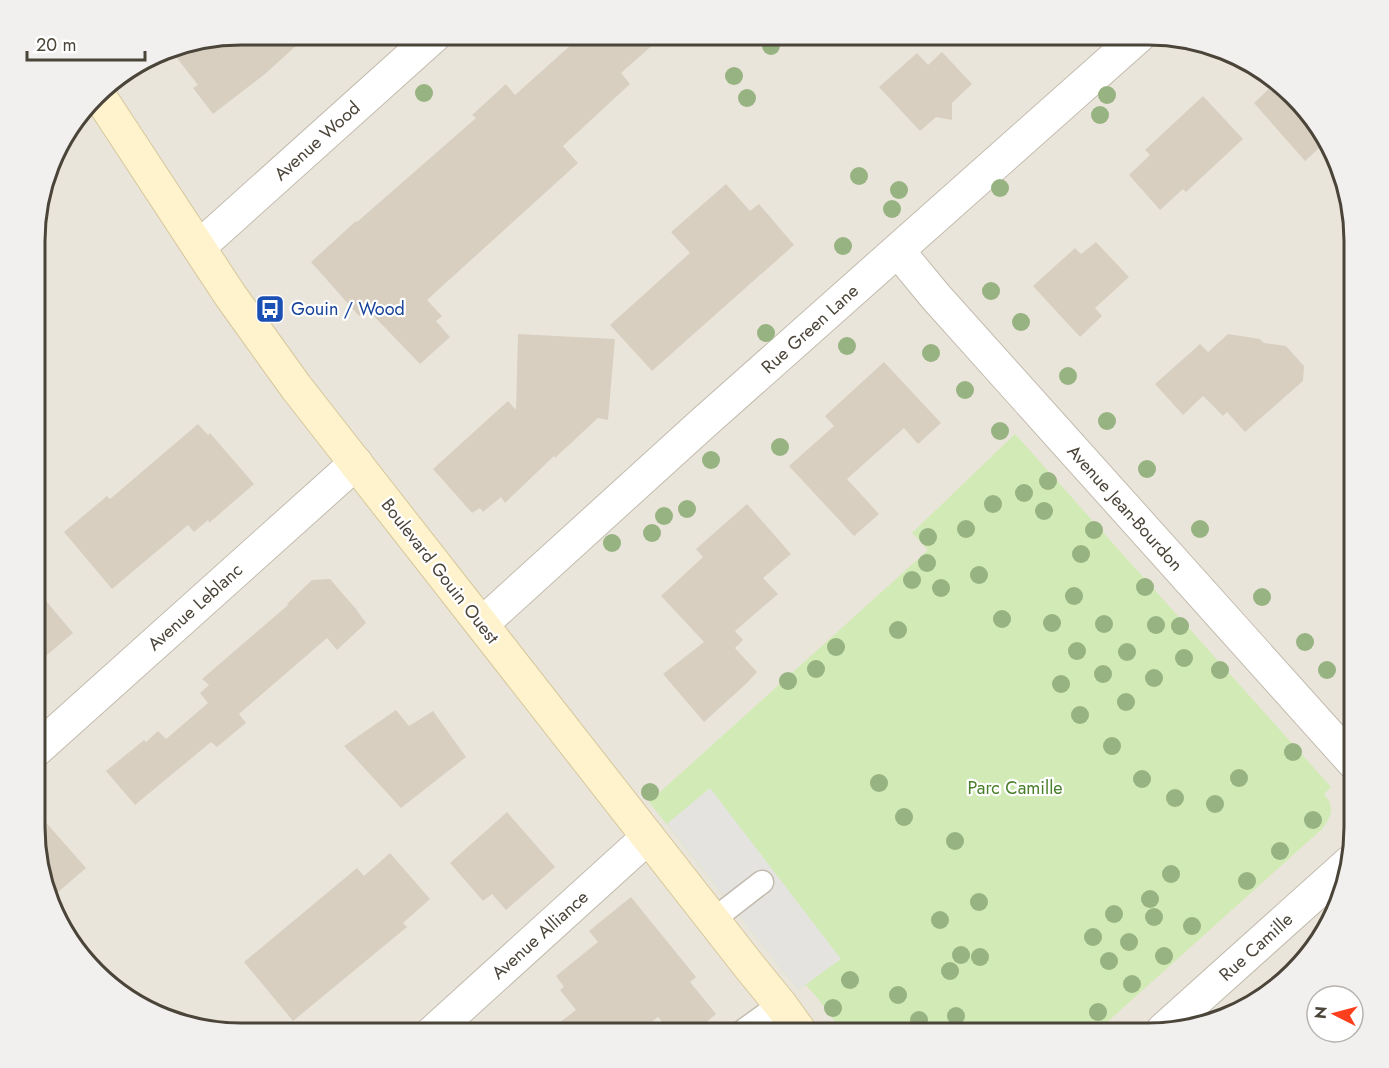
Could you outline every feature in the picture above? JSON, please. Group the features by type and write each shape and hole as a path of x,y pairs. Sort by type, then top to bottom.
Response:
{"street":[{"name":"Avenue Wood","path":"199,247 424,45"},
{"name":"Rue Green Lane","path":"482,624 701,425 1129,45"},
{"name":"Boulevard Gouin Ouest","path":"103,101 231,295 290,379 794,1023"},
{"name":"Avenue Jean-Bourdon","path":"898,250 936,297 1344,752"},
{"name":"Avenue Leblanc","path":"45,742 356,463"},
{"name":"Avenue Alliance","path":"443,1023 648,837"},
{"name":"Rue Camille","path":"1173,1021 1338,873"}],"lane":[{"path":"713,920 762,882"},
{"path":"754,1023 780,1004"}],"shaded area":[{"path":"241,45 1161,45 1187,49 1223,60 1246,71 1277,94 1304,122 1318,143 1337,190 1344,228 1344,840 1340,866 1329,902 1318,925 1295,956 1257,990 1235,1003 1199,1016 1161,1023 228,1023 202,1019 166,1008 122,983 85,946 65,914 55,890 45,840 45,241 47,215 55,178 65,154 85,122 102,102 132,78 154,65 190,52"},
{"path":"710,788 841,959 798,990 667,824"}],"green space":[{"name":"Parc Camille","path":"1015,434 1331,787 1324,794 1330,803 1331,812 1322,829 1106,1023 836,1023 806,985 798,990 649,802 928,550 912,533"}],"building":[{"path":"297,45 265,74 213,114 193,88 198,85 176,57 215,47"},
{"path":"571,45 653,45 621,73 630,84 563,146 578,163 427,300 442,316 436,321 450,337 420,364 367,309 359,316 311,262 476,118 472,115 506,84 515,95"},
{"path":"942,52 972,84 952,103 952,120 936,117 920,131 879,87 917,53 928,65"},
{"path":"1270,88 1304,122 1320,147 1305,161 1254,103"},
{"path":"1203,96 1243,139 1186,192 1183,189 1160,210 1129,175 1150,155 1145,150"},
{"path":"726,184 750,211 759,204 794,245 652,371 610,325 690,253 671,232"},
{"path":"1096,242 1129,277 1095,308 1102,316 1080,337 1033,286 1075,248 1081,254"},
{"path":"518,334 615,339 608,420 598,418 505,503 501,497 483,512 480,508 472,513 433,469 508,401 516,410"},
{"path":"1228,334 1286,346 1304,366 1303,381 1245,432 1227,412 1223,416 1203,396 1183,415 1155,384 1200,344 1208,352"},
{"path":"884,362 941,423 918,444 904,428 847,479 879,514 854,536 789,466 834,426 825,416"},
{"path":"198,424 208,435 210,433 254,484 209,523 208,520 194,532 188,525 112,589 64,532 107,496 110,499"},
{"path":"747,504 791,554 763,578 778,594 735,631 743,640 735,648 757,672 704,722 663,674 704,642 661,596 703,557 696,549"},
{"path":"330,579 366,623 337,650 327,638 239,714 246,723 217,747 211,742 135,805 106,771 158,731 166,739 208,703 200,693 209,685 202,679 288,605 312,580"},
{"path":"45,600 73,633 45,657"},
{"path":"396,710 409,726 433,711 466,757 401,808 344,746"},
{"path":"507,812 555,867 506,910 492,894 483,901 450,863"},
{"path":"45,821 86,868 56,893 47,853"},
{"path":"390,853 430,899 403,923 407,927 293,1021 244,962 357,868 364,876"},
{"path":"631,897 696,977 690,982 716,1014 705,1023 663,1023 658,1017 650,1023 559,1023 576,1010 560,990 564,987 556,976 598,942 589,931"}],"place":[{"name":"Gouin / Wood","path":"270,309"}]}
